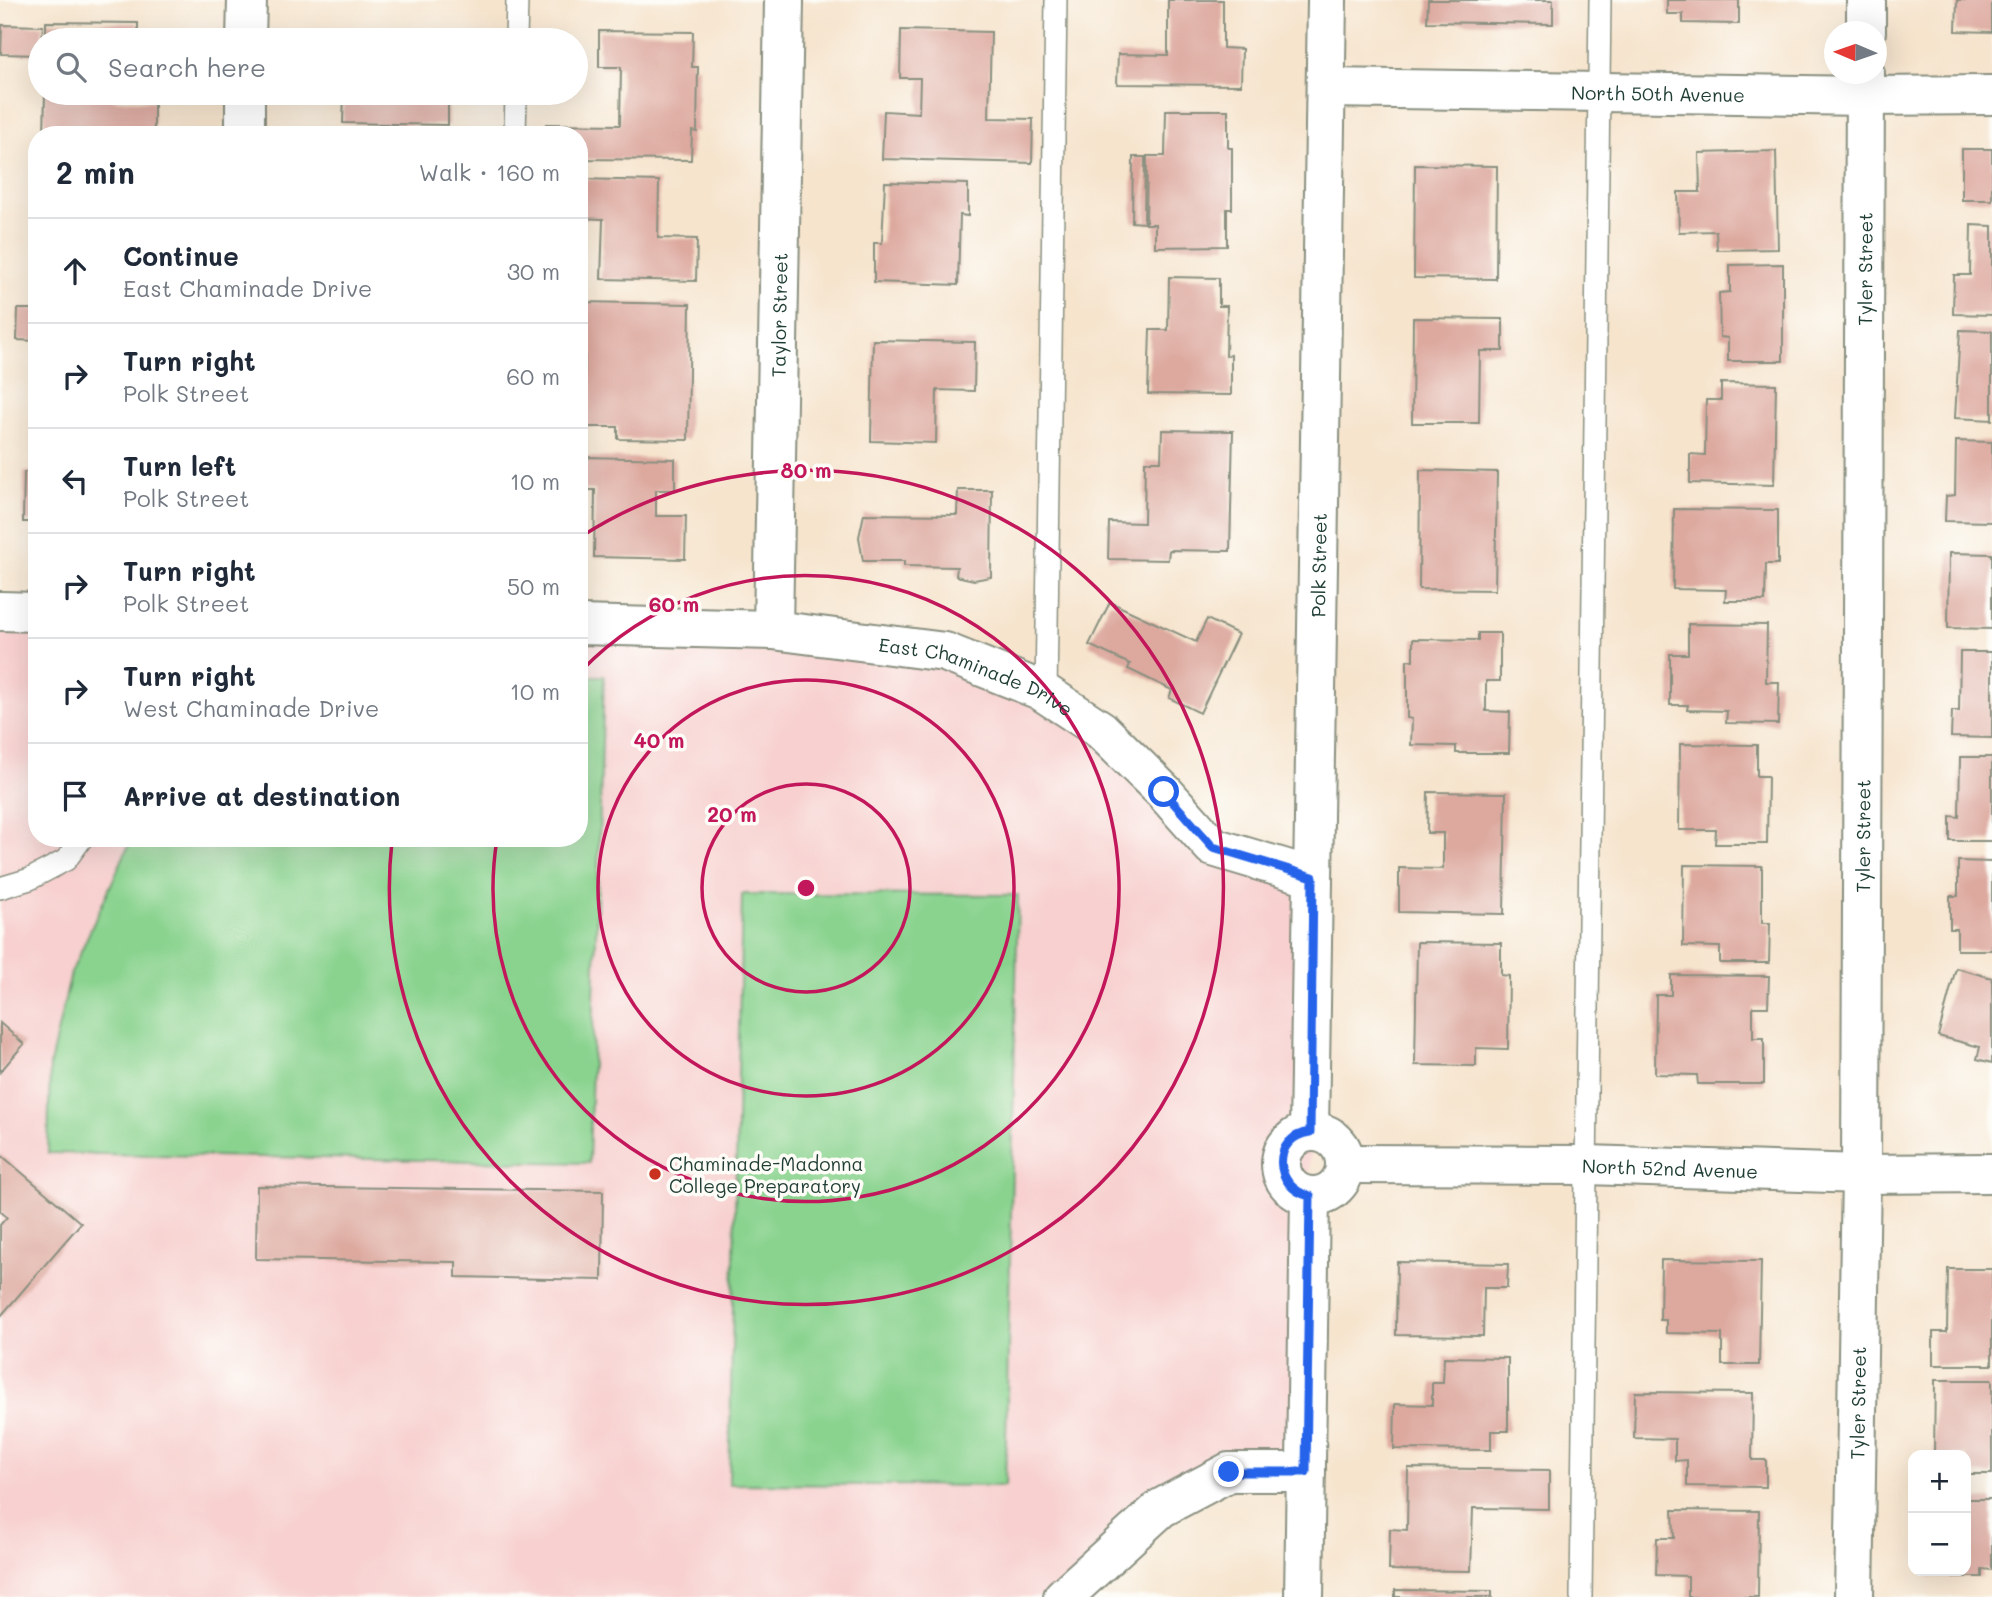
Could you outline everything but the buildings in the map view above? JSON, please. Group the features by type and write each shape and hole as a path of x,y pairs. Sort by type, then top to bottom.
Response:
{"street":[{"path":"246,28 247,0"},
{"name":"Taylor Street","path":"773,629 783,0"},
{"name":"Polk Street","path":"1310,1132 1327,0"},
{"path":"1866,0 1866,21"},
{"name":"North 50th Avenue","path":"1326,88 1599,92 1865,85 1992,95"},
{"name":"Tyler Street","path":"1854,1597 1861,1174 1865,85"},
{"path":"245,126 246,105"},
{"path":"0,611 28,612"},
{"name":"East Chaminade Drive","path":"588,625 773,629 945,652 1046,695 1101,730 1164,792 1213,847 1313,877"},
{"path":"1310,1132 1324,1133 1334,1138 1341,1147 1346,1164 1342,1179 1336,1187 1328,1193 1310,1196 1289,1186 1281,1167 1286,1146 1293,1138 1310,1132"},
{"name":"North 52nd Avenue","path":"1346,1164 1587,1165 1861,1174 1992,1173"},
{"path":"1304,1597 1310,1196"},
{"path":"1063,1597 1161,1508 1229,1472 1306,1472"}],"lane":[{"path":"516,28 517,0"},
{"path":"1046,695 1056,0"},
{"path":"1581,1597 1600,0"},
{"path":"515,126 516,105"},
{"path":"0,888 30,879 66,860 75,847"}],"shaded area":[{"name":"Chaminade-Madonna College Preparatory","path":"0,616 28,616 28,847 588,847 588,626 773,630 1040,690 1213,847 1313,877 1306,1472 1229,1472 1063,1597 0,1597"}],"green space":[{"path":"588,676 604,676 589,1163 48,1153 50,1064 71,973 128,847 588,847"},
{"path":"742,894 1018,895 1005,1486 729,1484"}],"place":[{"name":"Chaminade-Madonna College Preparatory","path":"655,1174"}],"route":[{"path":"1164,792 1213,847 1313,877 1310,1132 1303,1132 1286,1146 1281,1167 1289,1186 1310,1196 1306,1472 1229,1472"}]}
